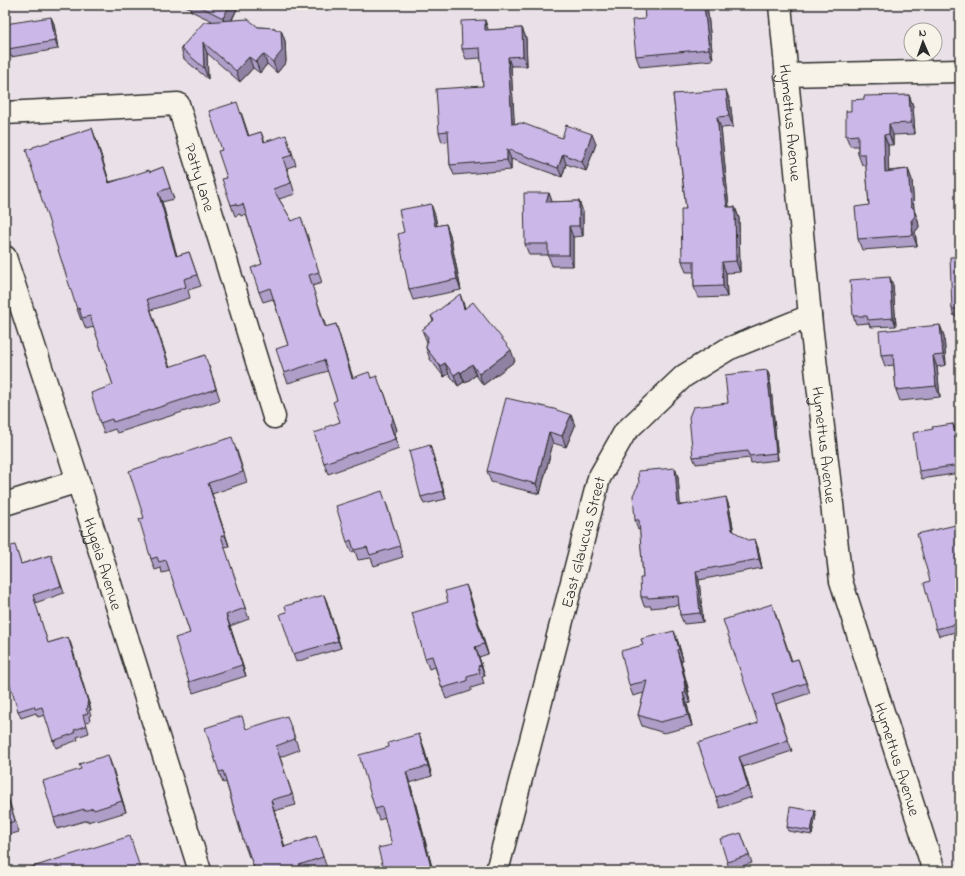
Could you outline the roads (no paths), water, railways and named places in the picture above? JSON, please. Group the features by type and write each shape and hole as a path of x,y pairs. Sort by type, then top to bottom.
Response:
{"street":[{"name":"Hymettus Avenue","path":"780,5 810,316 841,581 934,871"},
{"path":"786,75 960,71"},
{"name":"Patty Lane","path":"5,113 178,104 274,418"},
{"name":"Hygeia Avenue","path":"5,257 78,481 200,871"},
{"name":"East Glaucus Street","path":"497,871 599,478 625,432 684,376 728,349 810,316"},
{"path":"5,504 78,481"}]}
